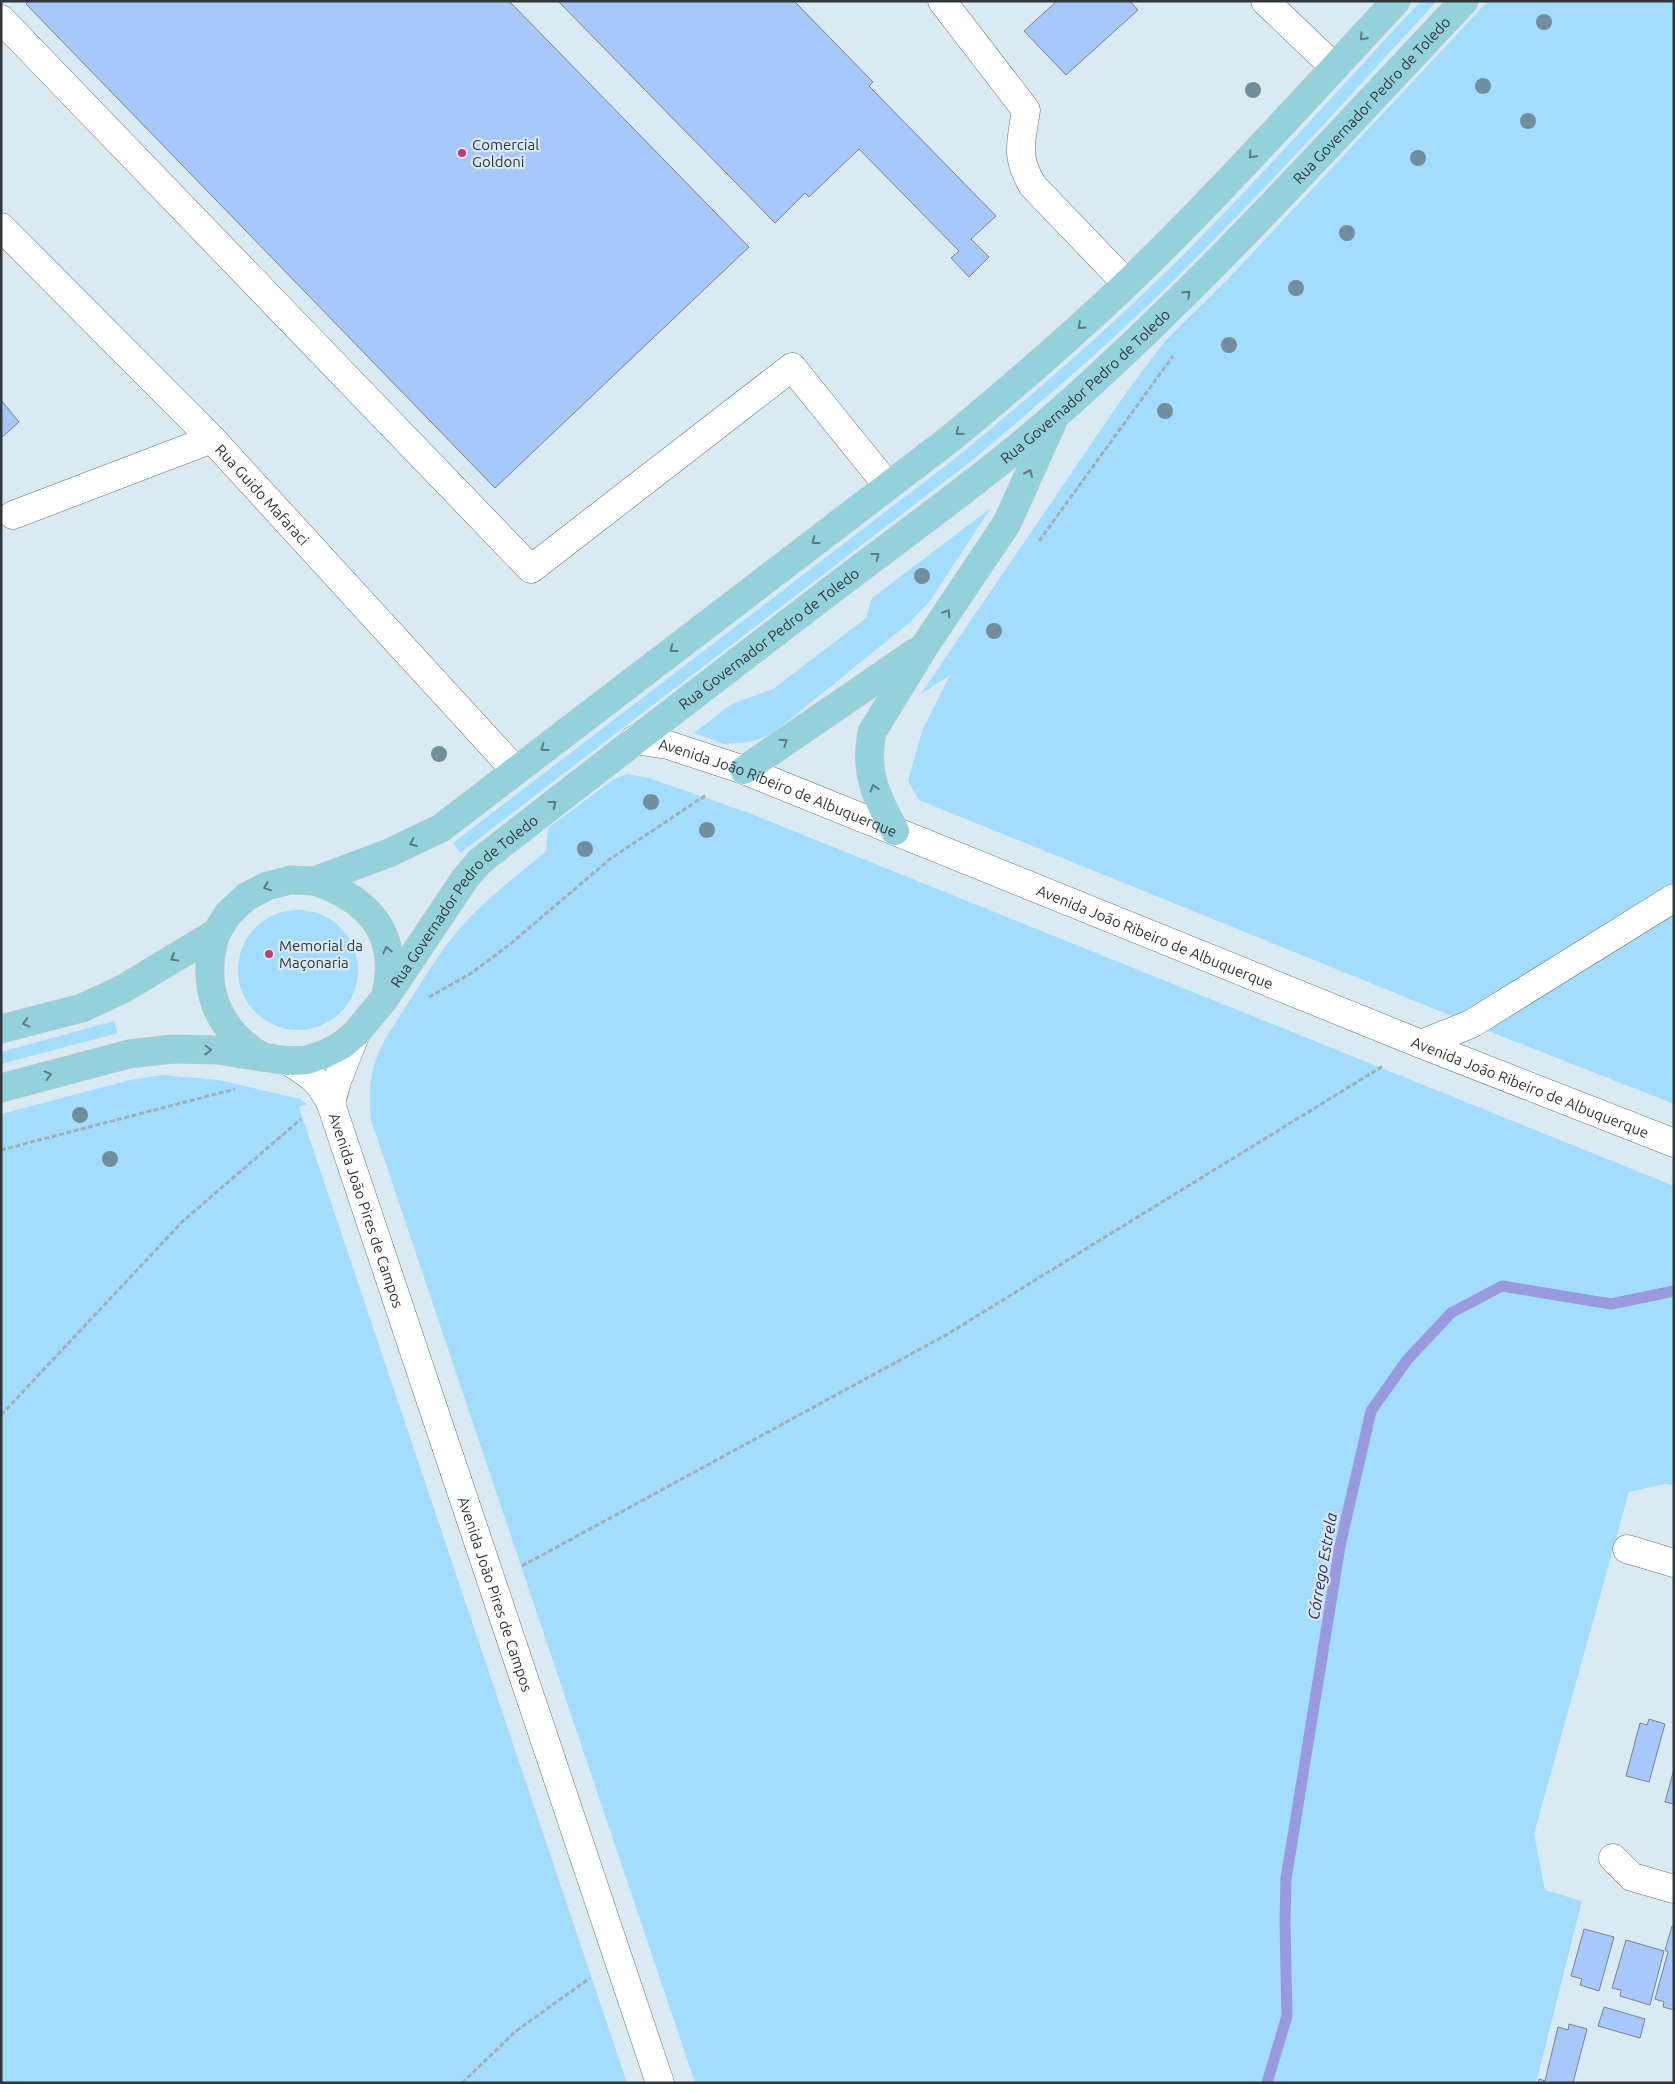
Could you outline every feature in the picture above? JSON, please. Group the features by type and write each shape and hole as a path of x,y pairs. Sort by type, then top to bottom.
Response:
{"main road":[{"path":"314,881 389,853 441,828 951,438 1023,378 1181,231 1396,1"},
{"name":"Rua Governador Pedro de Toledo","path":"1,1088 129,1054 173,1049 217,1050 277,1060 307,1060 342,1046 356,1033 385,998 464,880 479,862 634,740 981,477 1055,416 1216,266 1464,1"},
{"path":"895,831 878,802 873,787 870,770 872,732 924,647 1006,523 1055,416"},
{"path":"744,770 924,647"},
{"path":"277,1060 250,1049 232,1033 216,1006 209,970 210,951 216,933 228,914 246,897 267,886 291,880 314,881 335,888 349,896 373,918 382,933 390,965 385,998"},
{"path":"1,1029 82,1008 100,1000 123,989 216,933"}],"street":[{"path":"942,1 1026,110 1020,156 1025,173 1033,186 1126,284"},
{"path":"1265,1 1334,68"},
{"path":"1,20 531,569 792,367 888,486"},
{"name":"Rua Guido Mafaraci","path":"1,226 212,439 515,770"},
{"path":"13,515 212,439"},
{"name":"Avenida João Ribeiro de Albuquerque","path":"634,740 668,745 744,770 1421,1044 1674,1143"},
{"path":"1421,1044 1471,1024 1674,898"},
{"name":"Avenida João Pires de Campos","path":"332,1104 337,1081 356,1033"},
{"name":"Avenida João Pires de Campos","path":"277,1060 309,1074 322,1086 332,1104 660,2083"},
{"path":"1627,1549 1674,1563"},
{"path":"1613,1858 1632,1877 1674,1889"}],"path":[{"path":"1037,543 1177,351"},
{"path":"428,998 470,974 510,945 610,859 744,770"},
{"path":"490,1578 520,1567 946,1335 1421,1044"},
{"path":"1,1150 243,1086"},
{"path":"1,1415 183,1221 309,1112 332,1104"},
{"path":"462,2083 516,2031 591,1977 620,1966"}],"shaded area":[{"path":"1421,1 1437,1 1232,221 1174,280 1089,360 970,462 460,853 453,843 962,453 1080,352 1222,215"},
{"path":"1488,1 1674,1 1674,1104 1506,1038 919,800 908,781 922,731 950,675 920,695 1128,390 1165,341 1229,278"},
{"path":"991,508 929,602 909,623 772,734 750,742 724,744 694,733 730,705 773,689 866,618 872,598"},
{"path":"627,774 649,778 749,813 1674,1186 1674,1485 1665,1484 1629,1492 1534,1834 1545,1890 1582,1901 1536,2083 695,2083 371,1120 370,1101 370,1084 373,1069 383,1043 453,936 480,907 546,851 548,828 614,779"},
{"path":"298,910 310,911 321,915 331,920 340,928 348,937 353,947 357,958 357,982 353,993 348,1003 340,1012 331,1020 321,1025 310,1029 298,1030 286,1029 275,1025 265,1020 256,1012 248,1003 243,993 239,982 238,970 239,958 243,947 248,937 256,928 265,920 275,915 286,911"},
{"path":"114,1021 118,1033 1,1064 1,1052"},
{"path":"162,1075 219,1080 300,1099 307,1104 299,1107 627,2083 1,2083 1,1114 130,1080"}],"building":[{"path":"29,1 509,1 749,247 495,488 26,4"},
{"path":"558,1 794,1 873,82 869,86 996,216 971,239 989,257 969,277 951,258 959,251 859,149 809,197 805,193 775,223"},
{"path":"1057,1 1130,1 1138,10 1066,75 1024,31"},
{"path":"1,400 19,422 1,438"},
{"path":"1649,1719 1665,1724 1649,1782 1626,1776 1640,1723 1647,1725"},
{"path":"1674,1769 1674,1804 1665,1802"},
{"path":"1672,1926 1674,1926 1674,2010 1663,2007 1664,2002 1655,1999 1668,1952 1665,1950"},
{"path":"1584,1929 1614,1937 1599,1991 1580,1985 1582,1979 1571,1976"},
{"path":"1626,1940 1664,1951 1650,2005 1620,1996 1621,1990 1612,1988"},
{"path":"1604,2007 1645,2019 1640,2038 1598,2026"},
{"path":"1569,2024 1587,2029 1573,2083 1538,2083 1539,2079 1545,2081 1558,2027 1568,2030"}],"waterway":[{"name":"Córrego Estrela","path":"1267,2083 1287,2016 1286,1879 1340,1546 1371,1411 1407,1360 1451,1313 1502,1286 1611,1304 1674,1291"}],"place":[{"name":"Comercial Goldoni","path":"462,153"},
{"name":"Memorial da Maçonaria","path":"269,954"}]}
